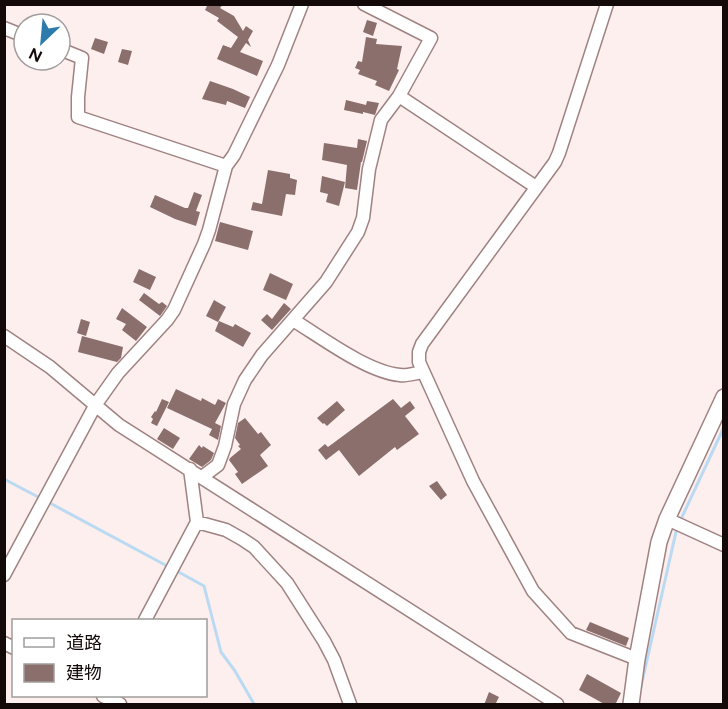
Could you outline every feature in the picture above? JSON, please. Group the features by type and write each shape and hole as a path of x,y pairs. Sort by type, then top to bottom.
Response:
{"street":[{"path":"4,575 96,404 118,373 167,320 174,309 209,230 226,166 234,155 278,65 303,4"},
{"path":"202,477 218,465 225,446 234,404 245,380 262,355 326,282 358,232 363,218 369,169 381,120 399,96 431,38 364,4"},
{"path":"607,4 555,162 422,344 419,362 473,481 533,591 572,633 637,659"},
{"path":"72,54 82,58 78,117 226,166"},
{"path":"399,96 536,187"},
{"path":"293,320 366,365 402,375 423,372"},
{"path":"4,336 50,367 119,424 557,705"},
{"path":"631,705 637,659 659,542 667,519 723,397"},
{"path":"145,619 197,522 190,469"},
{"path":"667,519 723,545"},
{"path":"197,522 225,530 242,538 254,547 287,583 334,660 350,705"},
{"path":"106,697 120,705"}],"building":[{"path":"208,4 223,4 220,8 234,16 243,31 246,26 253,31 248,40 251,47 246,43 240,52 263,61 257,76 217,59 223,45 231,48 238,37 217,21 219,18 205,10"},
{"path":"367,20 377,23 373,36 363,32"},
{"path":"366,37 377,39 376,44 402,46 397,69 399,70 389,91 375,85 377,81 358,74 360,70 355,68 358,61 362,62"},
{"path":"95,38 108,42 104,54 91,49"},
{"path":"122,49 132,51 128,65 118,62"},
{"path":"210,81 250,97 245,108 227,101 226,105 202,99"},
{"path":"346,100 366,105 367,101 379,103 375,115 363,112 363,114 344,110"},
{"path":"358,139 367,141 357,190 345,188 347,165 322,160 324,143 357,148"},
{"path":"268,170 290,174 290,178 297,180 295,195 286,194 282,216 251,210 253,202 262,204"},
{"path":"322,176 345,182 339,206 326,202 328,194 320,192"},
{"path":"194,192 202,195 196,211 200,212 196,226 150,207 155,195 188,208"},
{"path":"220,222 253,231 248,250 215,241"},
{"path":"139,269 156,277 150,290 133,282"},
{"path":"270,273 293,284 286,300 263,290"},
{"path":"144,293 159,304 162,302 167,306 160,316 139,300"},
{"path":"214,300 226,307 218,322 206,316"},
{"path":"284,303 291,309 272,330 261,320 267,314 272,319"},
{"path":"122,308 147,327 136,341 122,330 126,324 116,319"},
{"path":"81,319 90,322 86,336 77,333"},
{"path":"219,321 233,327 235,324 251,333 243,347 215,331"},
{"path":"82,336 123,347 121,358 117,362 78,352"},
{"path":"176,389 215,405 218,399 226,403 215,423 221,426 218,440 209,435 212,429 167,408"},
{"path":"162,399 169,402 157,426 151,423 153,419 151,417"},
{"path":"393,399 401,408 410,401 415,408 405,416 419,434 397,450 395,447 359,476 339,450 326,460 318,450 325,444 328,447"},
{"path":"337,401 345,410 327,426 323,424 317,418"},
{"path":"245,418 258,434 261,432 271,445 260,455 268,466 242,484 235,474 238,472 229,460 241,449 235,438 238,423"},
{"path":"164,428 180,438 173,449 157,439"},
{"path":"199,445 214,453 211,460 202,467 189,459"},
{"path":"437,481 447,495 441,500 429,486"},
{"path":"590,622 629,638 626,646 586,630"},
{"path":"587,674 621,693 615,705 606,705 579,690"},
{"path":"489,692 499,697 495,705 484,705"}],"waterway":[{"path":"682,517 724,427"},
{"path":"4,479 42,499"},
{"path":"48,502 169,567"},
{"path":"640,691 676,532"},
{"path":"175,570 204,586 221,652 254,704"}]}
